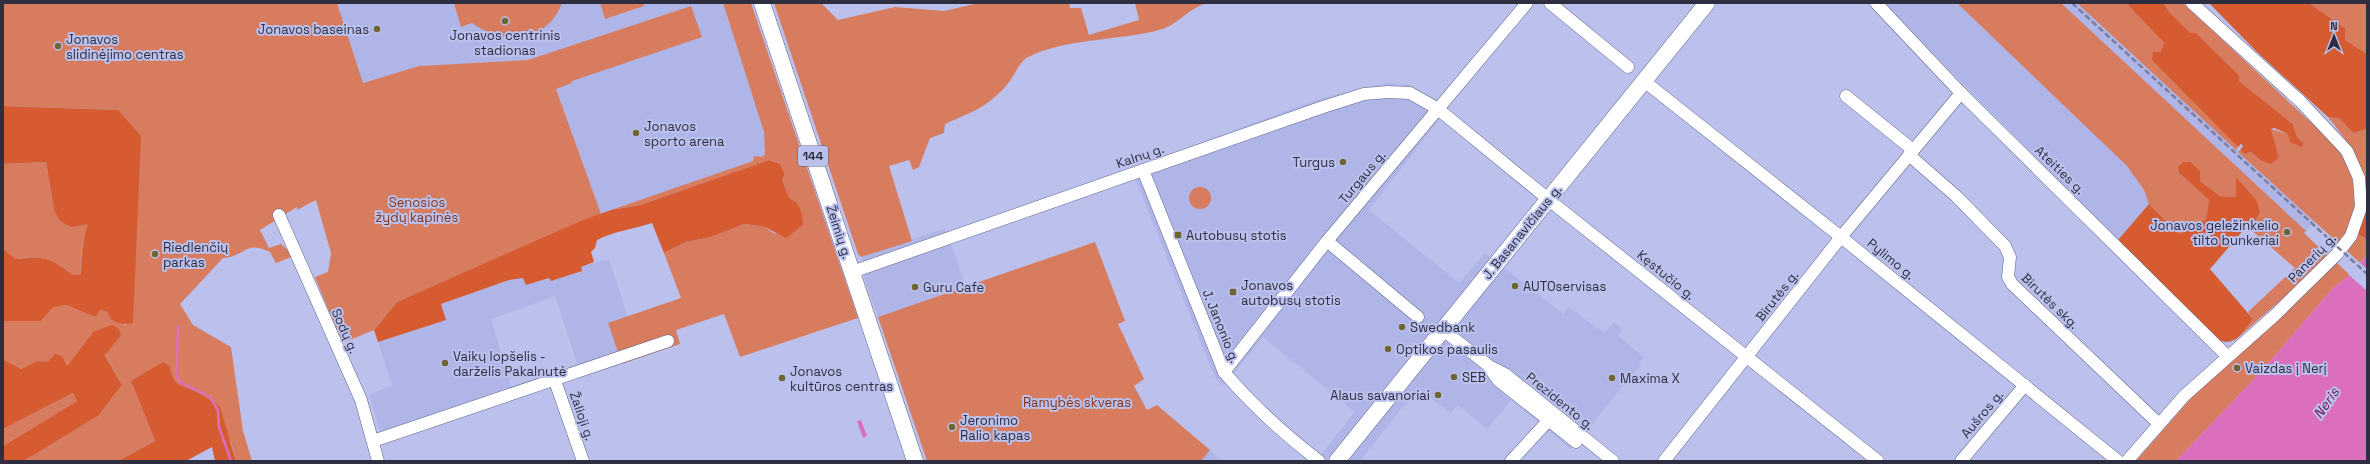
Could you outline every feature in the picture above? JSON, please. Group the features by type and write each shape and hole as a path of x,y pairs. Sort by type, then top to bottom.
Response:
{"main road":[{"name":"Žeimių g.","path":"762,3 916,461"},
{"name":"J. Basanavičiaus g.","path":"1337,461 1707,3"}],"street":[{"name":"Turgaus g.","path":"1224,372 1327,240 1527,3"},
{"path":"1550,3 1628,67"},
{"name":"Ateities g.","path":"1876,3 1961,93 2227,356"},
{"name":"Panerių g.","path":"2127,461 2184,396 2274,315 2337,254 2355,228 2362,199 2359,178 2347,151 2300,101 2192,3"},
{"name":"Pylimo g.","path":"1644,81 1841,237 2118,461"},
{"name":"Kalnų g.","path":"852,272 1364,94 1388,92 1410,94 1438,109"},
{"name":"Birutės g.","path":"1664,461 1841,237 1961,93"},
{"path":"1846,96 1911,153"},
{"name":"Kęstučio g.","path":"1438,109 1548,199 1878,461"},
{"name":"Birutės skg.","path":"1911,153 2006,246 2010,258 2008,277 2012,284 2159,424"},
{"name":"J. Janonio g.","path":"1143,170 1224,372 1242,393 1288,438 1319,461"},
{"name":"Sodų g.","path":"280,215 361,400 378,461"},
{"path":"1327,240 1418,317"},
{"name":"Prezidento g.","path":"1443,330 1488,366 1504,374 1613,461"},
{"path":"373,441 555,381 668,341"},
{"name":"Prezidento g.","path":"1488,366 1498,380 1600,461"},
{"name":"Žalioji g.","path":"555,381 583,461"},
{"name":"Aušros g.","path":"1962,461 2025,385"},
{"path":"1511,461 1548,421"}],"shaded area":[{"path":"337,3 723,3 764,132 765,154 762,157 753,158 753,161 601,214 556,89 572,83 571,81 691,6 528,60 419,66 363,83"},
{"path":"1884,3 1957,3 2127,166 2144,190 2149,204 2118,240"},
{"path":"2061,3 2077,3 2315,221 2306,231"},
{"path":"2126,3 2164,3 2169,12 2190,33 2196,33 2239,75 2239,81 2293,124 2297,137 2303,143 2302,147 2290,142 2288,134 2274,128 2271,129 2279,157 2271,164 2260,160 2251,152 2245,154 2240,150 2243,146 2241,144 2238,147 2152,60 2153,52 2160,52 2164,43"},
{"path":"2209,3 2309,3 2346,29 2345,40 2367,54 2367,129 2353,133 2340,119 2328,117 2257,52"},
{"path":"1386,83 1409,85 1449,107 1369,210 1459,283 1485,253 1563,314 1569,307 1604,333 1614,322 1623,330 1618,336 1644,357 1639,363 1641,365 1571,449 1511,400 1487,429 1458,405 1450,413 1418,388 1360,461 1316,461 1355,412 1263,337 1224,386 1215,378 1131,168 1322,98"},
{"path":"3,106 118,110 141,136 133,323 125,324 111,320 107,312 100,310 95,317 66,305 53,307 41,321 3,321 3,249 16,259 33,257 47,259 53,261 73,275 81,274 82,249 88,224 71,227 60,221 54,210 46,162 3,164"},
{"path":"769,160 780,164 785,174 782,180 790,199 797,203 802,214 803,225 786,238 765,227 744,224 711,237 686,242 664,253 652,223 617,232 597,240 595,248 591,252 594,262 581,267 582,271 551,281 549,278 526,285 523,278 509,280 441,304 446,320 378,342 374,330 397,302 583,220 611,210 640,205"},
{"path":"2183,162 2190,162 2200,171 2200,181 2220,196 2236,197 2236,177 2257,201 2260,213 2250,229 2247,226 2210,269 2253,319 2238,337 2230,342 2218,340 2118,240 2149,204 2179,234 2206,219 2209,200 2179,173 2178,167"},
{"path":"2367,202 2367,239 2357,234"},
{"path":"945,228 966,286 878,317 864,277 867,272 861,257"},
{"path":"609,259 628,317 608,324 622,364 582,378 555,296 491,319 512,389 381,434 369,395 392,385 378,342 446,320 440,304 509,280 523,278 527,285 549,278 551,281 582,270 581,267"},
{"path":"112,325 118,328 121,335 105,355 122,385 98,416 24,461 3,461 3,446 77,401 73,393 3,429 3,359 21,369 37,361 48,362 55,354 62,356 67,366 93,332"},
{"path":"163,362 170,366 173,379 179,385 199,393 220,407 236,461 215,461 212,447 186,461 118,461 155,441 131,381"},
{"path":"1210,450 1222,461 1201,461"}],"green space":[{"name":"Senosios žydų kapinės","path":"3,3 337,3 363,83 419,66 528,60 691,6 702,37 572,81 572,83 556,89 601,214 397,302 374,330 342,343 315,277 328,272 331,253 316,200 297,210 297,207 260,230 269,248 281,244 294,256 276,263 270,252 250,248 237,255 223,258 180,304 193,325 231,347 243,431 252,461 236,461 231,442 199,393 177,385 171,376 170,366 131,381 155,441 118,461 24,461 98,416 122,385 93,332 67,366 37,361 21,369 3,359 3,321 41,321 53,306 66,305 95,317 99,310 107,312 111,320 126,325 118,110 3,106"},
{"name":"Jonavos centrinis stadionas","path":"454,3 562,3 555,16 546,26 535,33 523,37 510,37 497,35 472,23 461,27"},
{"path":"600,3 643,3 644,6 605,19"},
{"path":"723,3 751,3 858,318 740,357 724,314 676,330 680,344 622,364 608,323 681,298 664,253 686,242 711,237 744,224 765,227 775,234 790,199 782,180 785,174 780,164 769,160 640,205 611,210 753,161 754,156 762,157 765,154 764,132"},
{"path":"774,3 821,3 838,20 895,7 944,11 979,3 1069,3 1070,8 1081,8 1089,35 1139,20 1135,3 1208,3 1194,9 1166,28 1143,34 1059,46 1025,59 1006,86 992,100 978,109 945,124 944,133 930,138 919,167 913,170 909,160 889,166 912,241 861,257 858,254"},
{"path":"1957,3 2061,3 2306,231 2304,233 2328,256 2306,278 2233,342 2253,319 2248,312 2295,268 2250,229 2260,213 2236,178 2236,197 2220,196 2200,181 2179,173 2209,200 2206,219 2179,234 2149,204 2144,190 2127,166"},
{"path":"2077,3 2126,3 2164,43 2160,52 2238,147 2236,150"},
{"path":"2164,3 2183,3 2335,145 2349,169 2355,194 2355,207 2352,219 2347,231 2338,243 2238,152 2240,150 2245,154 2251,152 2260,160 2279,157 2271,129 2288,134 2303,143 2297,137 2293,124 2239,81 2239,75 2196,33 2190,34 2169,12"},
{"path":"2309,3 2367,3 2367,54 2345,40 2346,29"},
{"path":"2328,117 2340,119 2353,133 2367,129 2367,192 2358,161 2342,134"},
{"path":"46,162 54,210 89,223 82,248 81,274 73,275 59,265 40,258 16,259 3,249 3,164"},
{"path":"1200,187 1208,190 1211,198 1208,206 1200,209 1192,206 1189,198 1192,190"},
{"path":"2357,234 2367,239 2367,255 2360,263 2346,250"},
{"name":"Ramybės skveras","path":"1095,242 1125,321 1118,324 1144,379 1134,386 1147,410 1157,405 1210,450 1201,461 927,461 878,317"},
{"path":"2335,261 2350,275 2333,288 2260,373 2176,461 2136,461 2192,397"},
{"path":"73,393 77,401 3,446 3,429"}],"water":[{"name":"Neris","path":"2367,255 2367,461 2176,461 2260,373 2333,288 2350,275"},
{"path":"861,420 867,436 863,438 857,421"}],"pier":[{"path":"2359,262 2367,269 2367,291 2348,274"}],"waterway":[{"path":"178,326 176,374 180,382 210,397 218,411 219,427 231,461"}],"railway":[{"path":"2072,3 2367,274"}],"place":[{"name":"Jonavos centrinis stadionas","path":"505,21"},
{"name":"Jonavos baseinas","path":"377,29"},
{"name":"Jonavos slidinėjimo centras","path":"58,46"},
{"name":"Jonavos sporto arena","path":"636,133"},
{"name":"Turgus","path":"1343,162"},
{"name":"Jonavos geležinkelio tilto bunkeriai","path":"2287,232"},
{"name":"Autobusų stotis","path":"1178,235"},
{"name":"Riedlenčių parkas","path":"155,254"},
{"name":"AUTOservisas","path":"1515,286"},
{"name":"Guru Cafe","path":"915,287"},
{"name":"Jonavos autobusų stotis","path":"1233,292"},
{"name":"Swedbank","path":"1402,327"},
{"name":"Optikos pasaulis","path":"1388,349"},
{"name":"Vaikų lopšelis - darželis Pakalnutė","path":"445,363"},
{"name":"Vaizdas į Nerį","path":"2237,368"},
{"name":"SEB","path":"1454,377"},
{"name":"Jonavos kultūros centras","path":"782,378"},
{"name":"Maxima X","path":"1612,378"},
{"name":"Alaus savanoriai","path":"1438,395"},
{"name":"Jeronimo Ralio kapas","path":"952,427"}]}
